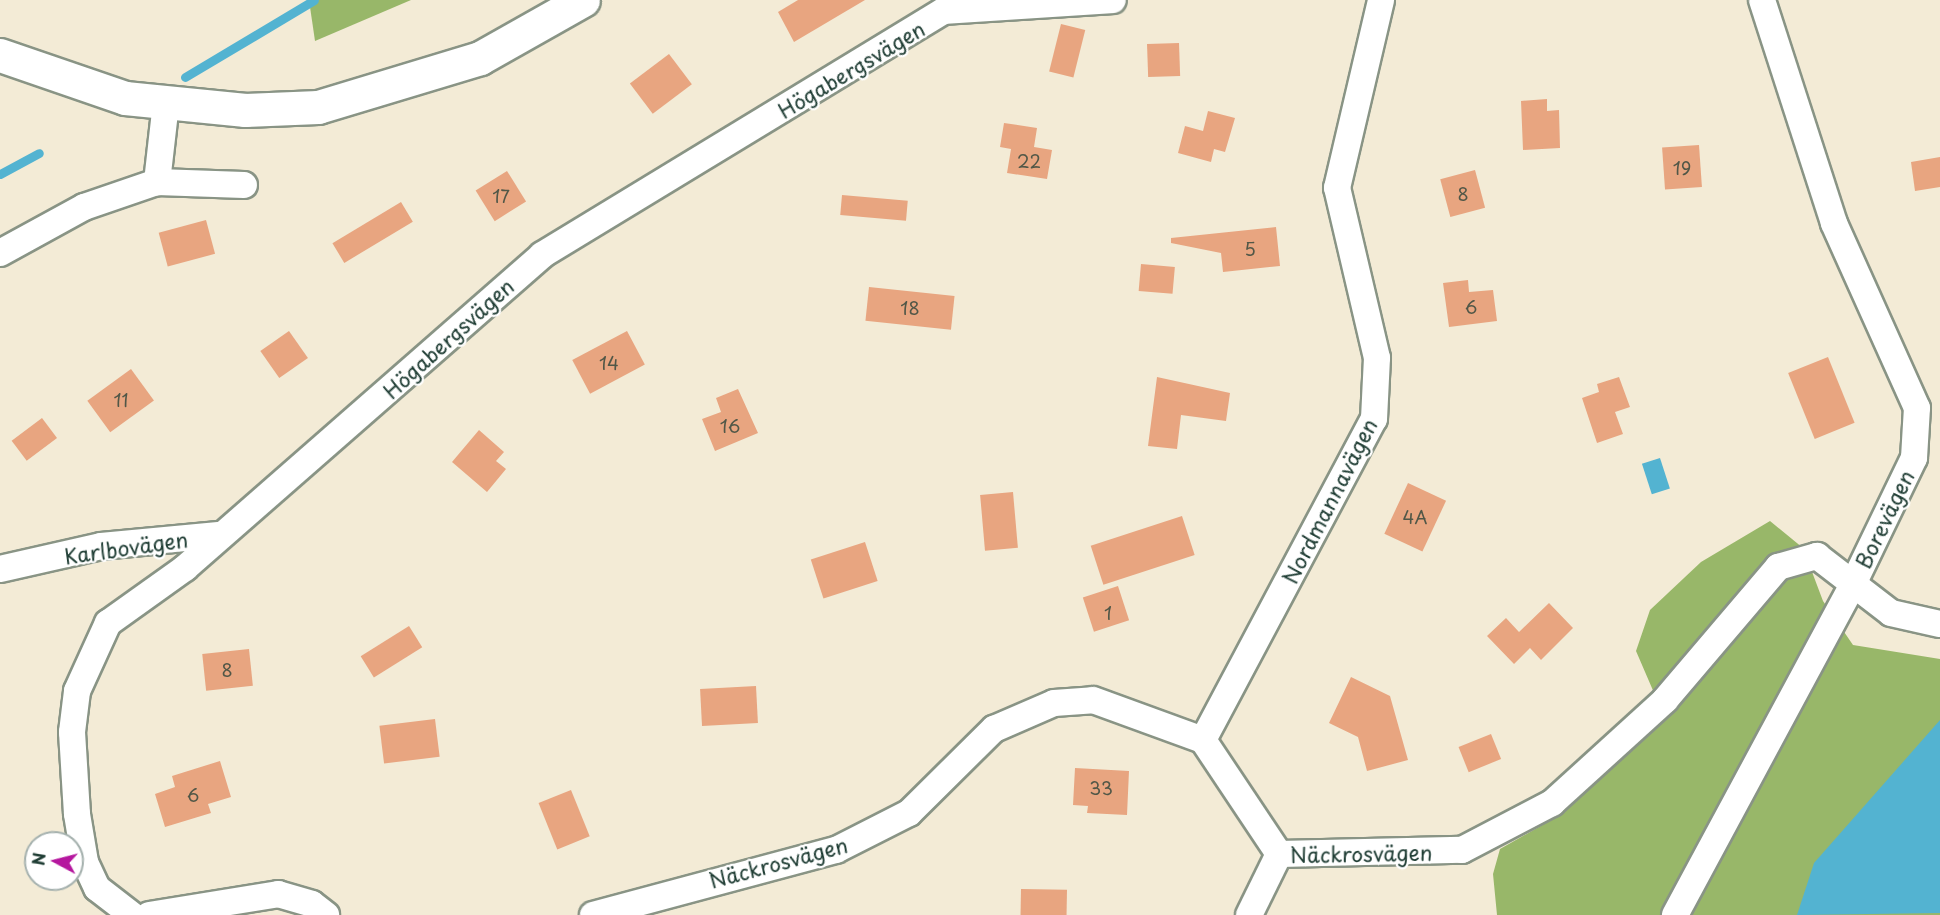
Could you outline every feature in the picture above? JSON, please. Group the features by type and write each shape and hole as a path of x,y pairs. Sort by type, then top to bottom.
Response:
{"street":[{"path":"0,55 91,90 166,103 244,110 357,100 480,58 584,0"},
{"name":"Högabergsvägen","path":"132,915 97,888 85,862 72,732 77,691 108,623 185,568 218,535 542,255 944,11 1113,0"},
{"name":"Nordmannavägen","path":"1203,740 1374,419 1377,358 1337,188 1381,0"},
{"name":"Borevägen","path":"1675,915 1854,582 1914,458 1917,408 1834,223 1762,0"},
{"path":"157,182 166,103"},
{"path":"0,253 84,207 157,182 244,185"},
{"name":"Karlbovägen","path":"0,569 100,546 218,535"},
{"name":"Näckrosvägen","path":"593,915 836,850 873,834 909,813 994,729 1054,703 1093,700 1203,740 1279,854 1462,850 1552,803 1665,700 1778,567 1817,556 1854,582 1891,613 1940,624"},
{"path":"1249,915 1279,854"},
{"path":"149,915 278,894 312,904 326,915"}],"green space":[{"path":"309,0 411,0 315,41"},
{"path":"1770,521 1803,548 1823,601 1853,645 1940,659 1940,915 1497,915 1493,874 1500,849 1560,815 1664,716 1636,651 1650,610 1701,562"}],"water":[{"path":"1660,458 1670,488 1652,494 1642,464"},
{"path":"1940,720 1940,913 1797,915 1814,863"}],"building":[{"path":"798,0 865,0 794,42 778,12"},
{"path":"1061,24 1085,30 1073,78 1049,72"},
{"path":"1179,43 1180,76 1148,77 1147,44"},
{"path":"669,54 692,84 653,114 630,83"},
{"path":"1547,99 1547,111 1559,110 1560,148 1523,150 1521,101"},
{"path":"1208,111 1235,118 1225,152 1214,149 1211,162 1178,153 1185,126 1203,131"},
{"path":"1004,123 1037,128 1034,147 1052,150 1047,179 1007,173 1011,149 1000,147"},
{"path":"1699,145 1702,187 1665,189 1662,148"},
{"path":"1940,157 1940,187 1915,191 1911,162"},
{"path":"1475,170 1485,208 1450,217 1440,179"},
{"path":"507,171 526,202 495,221 476,191"},
{"path":"842,195 908,201 906,221 840,215"},
{"path":"401,202 413,222 344,263 332,243"},
{"path":"206,220 215,254 168,266 159,233"},
{"path":"1276,227 1280,266 1223,272 1221,253 1171,243 1171,238"},
{"path":"1141,264 1175,267 1173,294 1139,291"},
{"path":"1468,280 1469,292 1493,290 1497,321 1449,327 1443,283"},
{"path":"869,287 955,296 951,330 865,321"},
{"path":"289,331 308,358 279,378 260,351"},
{"path":"627,331 645,365 590,394 572,360"},
{"path":"1828,357 1855,423 1815,439 1788,373"},
{"path":"131,369 154,401 110,432 87,401"},
{"path":"1157,377 1230,393 1226,421 1181,415 1177,449 1148,446"},
{"path":"1619,377 1630,407 1615,412 1623,434 1597,443 1582,398 1599,392 1597,384"},
{"path":"738,389 758,433 715,451 702,419 721,412 716,398"},
{"path":"42,418 57,438 27,461 12,441"},
{"path":"479,430 504,452 496,461 506,469 487,492 452,462"},
{"path":"1408,483 1446,501 1422,552 1384,534"},
{"path":"1013,492 1018,548 985,551 980,495"},
{"path":"1182,516 1195,555 1103,585 1091,546"},
{"path":"865,542 878,581 823,599 811,560"},
{"path":"1118,586 1129,620 1094,632 1083,597"},
{"path":"1549,603 1573,628 1541,660 1530,648 1514,664 1487,636 1506,618 1519,632"},
{"path":"409,626 422,647 374,677 361,656"},
{"path":"249,649 253,686 206,691 202,654"},
{"path":"1351,677 1390,696 1408,760 1367,771 1358,737 1329,723"},
{"path":"756,686 758,723 702,726 700,689"},
{"path":"435,719 440,757 384,764 379,726"},
{"path":"1491,734 1501,759 1469,772 1459,747"},
{"path":"220,761 231,797 208,804 211,813 165,827 155,794 175,787 172,776"},
{"path":"1075,768 1129,771 1127,815 1087,813 1088,806 1073,805"},
{"path":"571,790 590,836 557,849 539,803"},
{"path":"1021,889 1067,890 1067,915 1021,915"}],"waterway":[{"path":"185,77 314,0"},
{"path":"0,174 39,153"}]}
